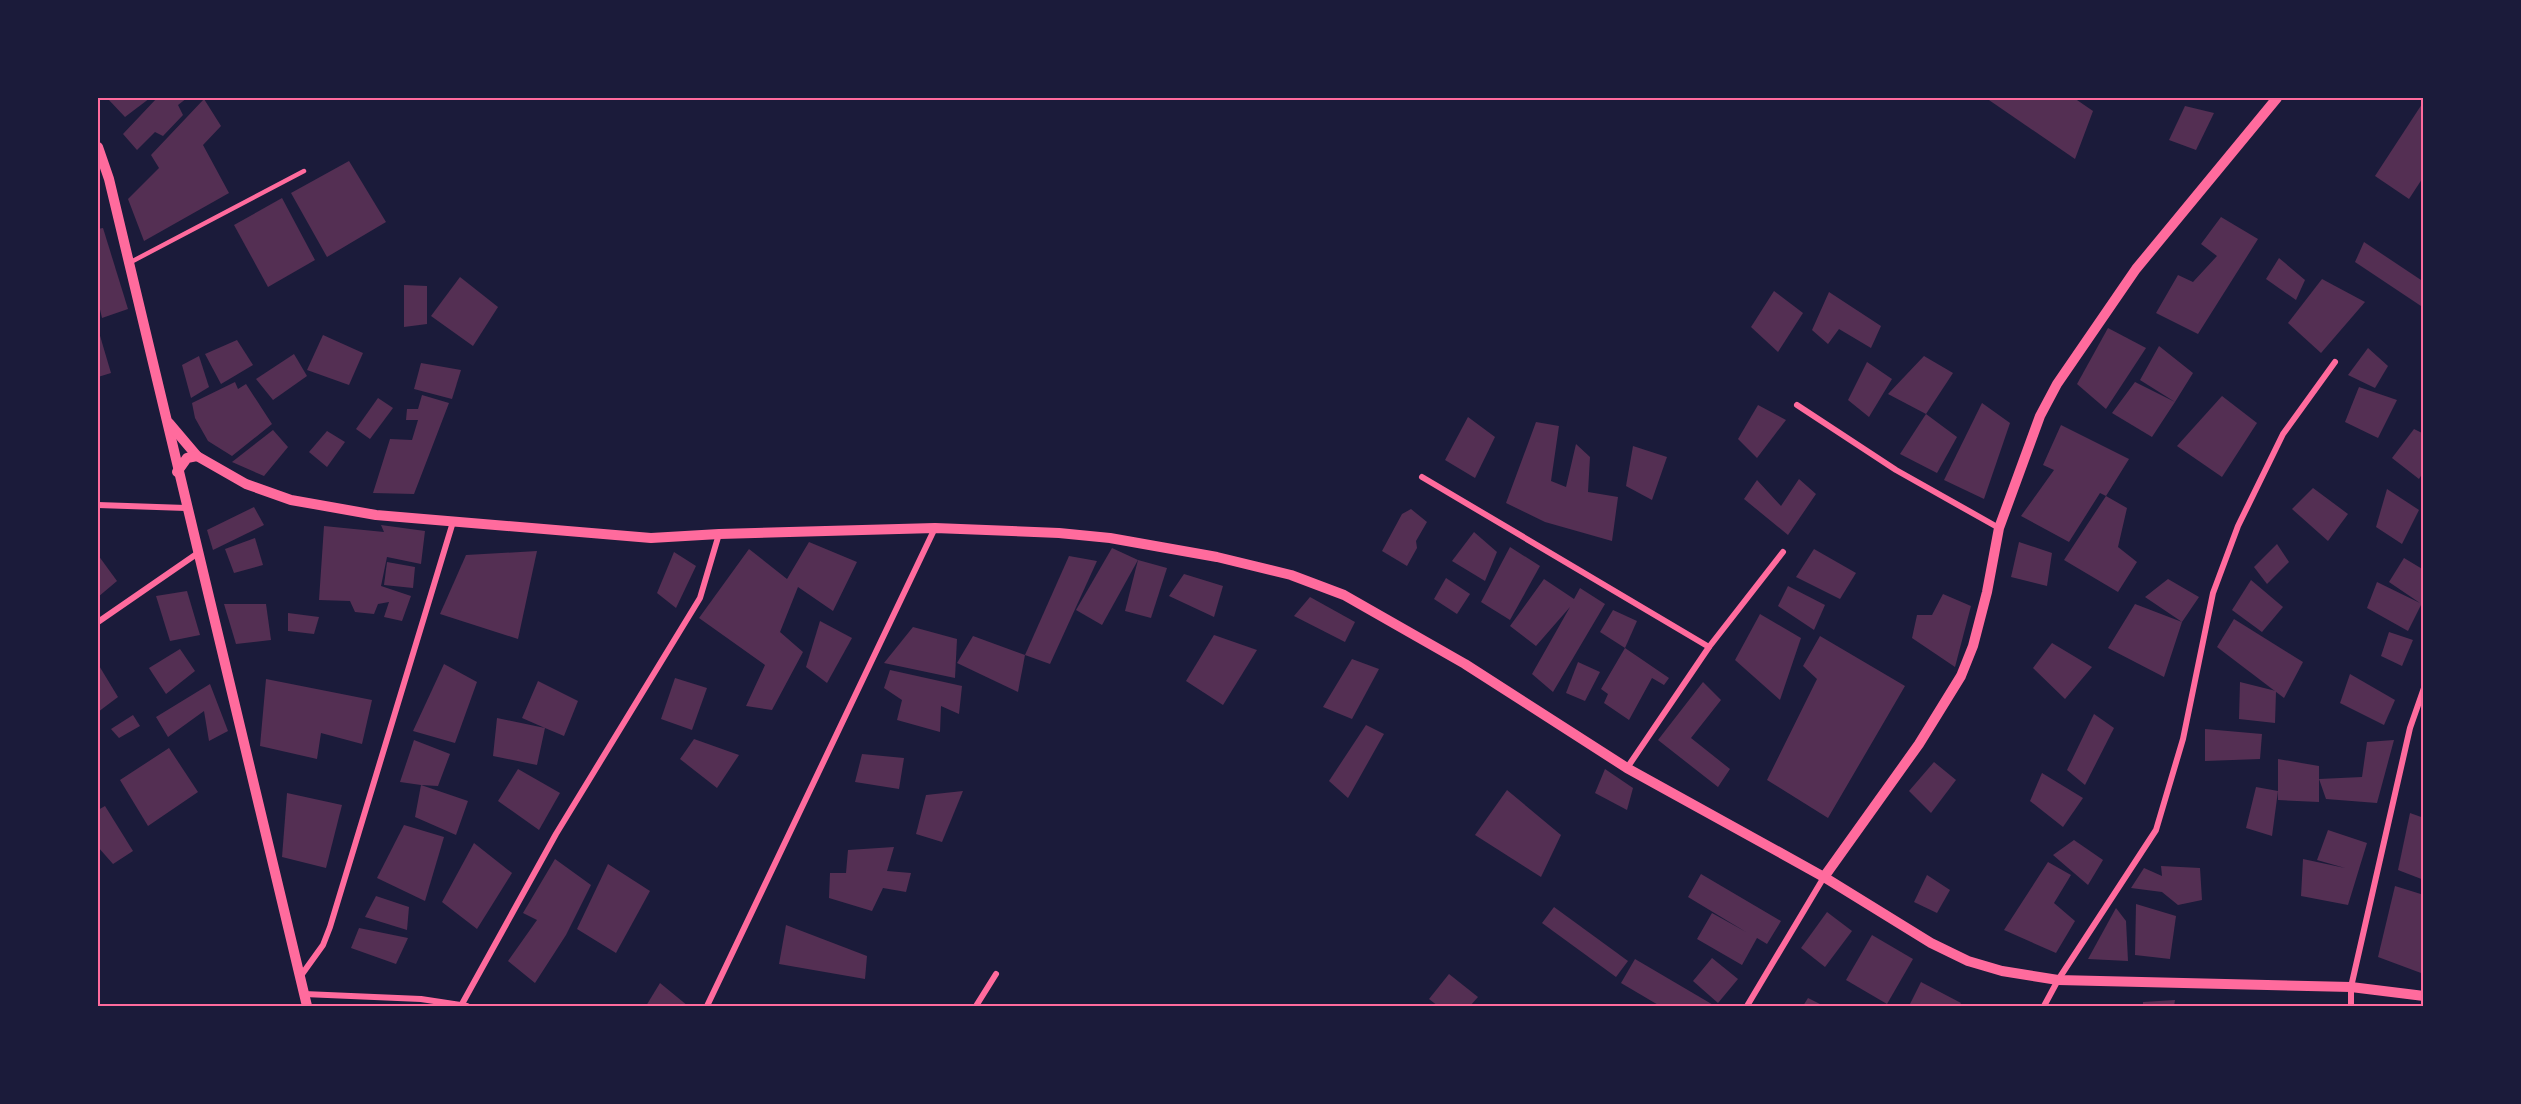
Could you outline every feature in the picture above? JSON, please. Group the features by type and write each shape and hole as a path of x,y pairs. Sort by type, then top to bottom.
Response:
{"street":[{"path":"1747,1006 1824,877 1919,744 1961,676 1973,646 1987,592 1999,528 2040,416 2082,343 2136,269 2277,98"},
{"path":"98,147 109,179 168,423 177,472 307,1006"},
{"path":"2044,1006 2058,980 2156,830 2183,739 2213,593 2238,526 2283,434 2335,362"},
{"path":"1797,405 1896,470 1999,528"},
{"path":"168,423 196,456 246,484 291,500 365,514 640,538 935,528 1059,533 1110,538 1217,557 1320,585 1344,595 1465,664 1627,768 1824,877 1930,943 1968,961 2002,971 2058,980 2351,987 2424,996"},
{"path":"177,472 187,459 196,456"},
{"path":"1422,477 1709,647"},
{"path":"98,506 186,508"},
{"path":"300,977 323,945 330,927 453,522"},
{"path":"707,1006 935,528"},
{"path":"304,994 421,999 465,1005 556,834 700,598 720,534"},
{"path":"1627,768 1709,647 1783,552"},
{"path":"98,622 198,553"},
{"path":"2351,1006 2351,987 2410,728 2424,688"},
{"path":"976,1006 996,974"}],"lane":[{"path":"129,263 304,171"}],"building":[{"path":"150,98 125,117 108,99"},
{"path":"157,98 187,98 178,105 183,115 163,136 155,132 137,150 123,134"},
{"path":"1986,98 2074,98 2093,111 2075,159"},
{"path":"204,99 221,126 203,145 229,193 144,241 128,199 159,168 151,155"},
{"path":"2424,101 2424,176 2409,199 2375,176"},
{"path":"2185,106 2214,113 2196,150 2169,140"},
{"path":"349,161 386,222 327,257 291,193"},
{"path":"282,198 315,260 268,287 234,225"},
{"path":"2221,217 2258,239 2198,334 2156,313 2178,275 2193,282 2217,256 2201,244"},
{"path":"103,228 128,309 102,318 98,301 98,229"},
{"path":"2364,242 2424,282 2424,308 2355,262"},
{"path":"2279,258 2305,280 2296,300 2266,279"},
{"path":"460,277 498,307 473,346 431,316"},
{"path":"2322,279 2365,302 2321,353 2288,323"},
{"path":"404,285 427,286 427,324 404,327"},
{"path":"1774,291 1803,313 1778,352 1751,327"},
{"path":"1829,292 1881,326 1871,348 1839,329 1828,344 1812,330"},
{"path":"2108,328 2146,348 2106,409 2077,384"},
{"path":"98,329 111,373 98,377"},
{"path":"323,335 363,353 349,385 307,370"},
{"path":"237,340 253,365 221,384 205,354"},
{"path":"2159,346 2193,373 2175,402 2140,380"},
{"path":"2368,348 2388,366 2375,388 2348,375"},
{"path":"294,354 307,376 273,400 256,379"},
{"path":"199,356 209,387 191,398 182,365"},
{"path":"1924,356 1953,373 1926,414 1888,394"},
{"path":"1867,362 1892,379 1869,417 1848,400"},
{"path":"421,363 461,370 452,399 414,389"},
{"path":"235,382 238,389 246,384 272,424 232,456 208,441 195,418 192,403"},
{"path":"2135,382 2175,402 2152,437 2112,413"},
{"path":"2359,387 2397,400 2378,438 2345,422"},
{"path":"422,395 449,403 414,494 373,493 390,439 412,440 418,420 406,420 407,409 418,409"},
{"path":"2222,396 2257,423 2222,477 2177,446"},
{"path":"378,398 393,408 370,439 356,429"},
{"path":"1982,403 2010,423 1984,499 1944,480"},
{"path":"1758,405 1786,420 1757,458 1738,439"},
{"path":"1926,414 1957,437 1937,473 1900,454"},
{"path":"1468,417 1495,437 1475,478 1445,460"},
{"path":"1536,422 1559,426 1551,481 1566,487 1576,444 1590,457 1588,492 1618,497 1612,541 1545,522 1506,503"},
{"path":"2061,425 2129,459 2106,496 2100,493 2069,542 2021,516 2054,470 2043,465"},
{"path":"2414,429 2424,434 2424,471 2419,479 2392,458"},
{"path":"273,430 288,447 264,476 232,462"},
{"path":"327,431 345,442 327,467 309,452"},
{"path":"1633,446 1667,457 1652,500 1626,486"},
{"path":"1799,479 1816,494 1788,535 1744,499 1757,480 1781,506"},
{"path":"2313,488 2348,514 2328,541 2292,509"},
{"path":"2387,489 2419,510 2402,544 2376,527"},
{"path":"2106,496 2127,508 2118,547 2137,562 2118,592 2064,560"},
{"path":"254,507 264,525 213,550 207,530"},
{"path":"1411,509 1427,522 1416,541 1417,548 1407,566 1382,551 1402,514"},
{"path":"381,525 425,531 421,564 387,557 381,586 411,596 402,621 384,617 389,602 378,604 374,614 355,612 350,601 319,600 324,526 384,532"},
{"path":"1474,532 1497,552 1485,581 1452,561"},
{"path":"255,538 263,565 234,573 225,549"},
{"path":"809,542 857,562 833,611 798,587 780,632 803,652 772,710 746,706 765,665 699,618 749,549 787,579"},
{"path":"2019,542 2052,553 2047,586 2011,577"},
{"path":"2277,544 2289,562 2267,584 2254,567"},
{"path":"1510,547 1540,566 1510,620 1481,602"},
{"path":"1112,548 1138,560 1102,625 1076,610"},
{"path":"1814,549 1856,573 1840,599 1796,577"},
{"path":"537,551 518,639 440,614 466,555"},
{"path":"674,552 696,566 676,608 657,593"},
{"path":"98,555 117,581 98,597"},
{"path":"1069,556 1097,561 1050,664 1025,655"},
{"path":"2404,558 2424,570 2424,599 2408,631 2367,608 2377,582 2420,603 2389,582"},
{"path":"1138,560 1167,568 1151,618 1125,611"},
{"path":"387,562 415,567 413,588 384,585"},
{"path":"1184,574 1223,586 1214,617 1169,596"},
{"path":"1446,578 1470,594 1457,614 1434,599"},
{"path":"1544,579 1574,599 1580,588 1605,604 1553,692 1532,674 1570,607 1536,646 1510,626"},
{"path":"2168,579 2199,597 2182,622 2145,597"},
{"path":"2251,580 2283,607 2262,632 2232,610"},
{"path":"1788,586 1825,605 1814,630 1778,606"},
{"path":"187,591 200,635 170,641 156,596"},
{"path":"1943,594 1971,606 1955,667 1912,638 1917,615 1932,615"},
{"path":"1310,597 1355,622 1345,642 1294,616"},
{"path":"224,604 266,604 271,640 236,644"},
{"path":"2135,604 2182,622 2164,677 2108,648"},
{"path":"1613,610 1637,621 1625,648 1600,632"},
{"path":"288,613 319,617 314,634 288,631"},
{"path":"1760,614 1801,638 1780,700 1735,660"},
{"path":"2234,619 2303,662 2284,698 2217,647"},
{"path":"820,621 852,638 827,683 806,667"},
{"path":"913,627 957,639 955,678 884,663"},
{"path":"2389,632 2413,640 2402,666 2381,656"},
{"path":"1214,635 1257,650 1223,705 1186,681"},
{"path":"973,636 1025,655 1018,692 957,663"},
{"path":"1820,636 1905,686 1828,818 1767,780 1817,679 1803,666"},
{"path":"2052,643 2092,667 2065,699 2033,668"},
{"path":"1625,648 1669,678 1664,685 1652,678 1629,720 1604,703 1608,694 1601,689"},
{"path":"180,649 195,671 166,694 149,668"},
{"path":"1352,659 1379,669 1352,719 1323,707"},
{"path":"1578,662 1600,672 1585,701 1566,693"},
{"path":"98,664 118,697 98,712"},
{"path":"444,664 477,682 455,743 413,731"},
{"path":"890,670 962,686 959,714 941,706 940,732 897,720 902,700 884,688"},
{"path":"2350,674 2395,700 2384,725 2340,703"},
{"path":"675,678 707,688 692,730 661,719"},
{"path":"266,679 372,700 362,744 321,733 317,759 260,746"},
{"path":"538,681 578,701 564,736 522,718"},
{"path":"1703,682 1721,700 1691,738 1730,769 1718,787 1658,740"},
{"path":"2240,682 2276,691 2275,723 2239,719"},
{"path":"210,684 228,731 209,741 204,711 168,737 156,717"},
{"path":"2094,714 2114,728 2085,785 2067,770"},
{"path":"133,715 140,726 119,738 111,729"},
{"path":"497,718 545,728 537,765 493,756"},
{"path":"1366,725 1384,734 1348,798 1329,781"},
{"path":"2205,729 2262,734 2260,759 2205,761"},
{"path":"694,739 739,755 717,788 680,759"},
{"path":"414,740 450,754 438,786 400,782"},
{"path":"2394,740 2377,803 2326,799 2319,779 2362,777 2367,742"},
{"path":"169,748 198,792 148,826 120,780"},
{"path":"862,754 904,758 899,789 855,782"},
{"path":"2278,759 2319,766 2319,802 2278,800"},
{"path":"1934,762 1956,780 1931,813 1909,791"},
{"path":"518,769 560,793 539,830 498,801"},
{"path":"1605,769 1633,788 1627,810 1595,793"},
{"path":"2042,773 2083,798 2063,827 2030,801"},
{"path":"421,785 468,801 456,835 415,817"},
{"path":"2256,787 2278,791 2272,836 2246,828"},
{"path":"1507,790 1561,835 1541,877 1475,835"},
{"path":"963,791 942,842 916,834 926,795"},
{"path":"287,793 342,805 326,868 282,857"},
{"path":"105,806 133,851 113,864 98,847 98,810"},
{"path":"2410,813 2424,818 2424,880 2398,870"},
{"path":"404,825 444,837 425,901 377,878"},
{"path":"2328,830 2367,843 2348,905 2301,896 2303,859 2345,868 2317,860"},
{"path":"2074,840 2103,860 2088,885 2053,855"},
{"path":"474,843 512,873 477,929 442,902"},
{"path":"894,847 887,871 911,873 906,892 883,888 872,911 829,898 830,873 846,873 848,850"},
{"path":"555,859 591,885 566,935 535,983 508,961 537,920 523,913"},
{"path":"2048,862 2071,875 2054,903 2075,921 2056,953 2004,930"},
{"path":"608,864 650,891 616,953 577,929"},
{"path":"2161,866 2200,868 2202,900 2178,905 2162,892 2131,888 2144,868 2162,876"},
{"path":"1701,874 1781,921 1767,944 1757,938 1742,965 1697,939 1712,913 1746,932 1688,897"},
{"path":"1927,875 1950,890 1937,913 1914,902"},
{"path":"2395,886 2424,895 2424,957 2421,973 2378,957"},
{"path":"376,896 409,907 407,930 365,917"},
{"path":"2136,904 2176,916 2170,959 2135,955"},
{"path":"1554,907 1628,961 1616,977 1542,923"},
{"path":"2116,908 2126,921 2128,961 2088,959"},
{"path":"1827,912 1852,931 1825,967 1801,948"},
{"path":"786,925 867,956 865,979 779,964"},
{"path":"359,928 408,938 396,964 351,948"},
{"path":"1872,935 1913,959 1887,1004 1846,980"},
{"path":"1712,958 1738,979 1718,1003 1693,981"},
{"path":"1635,959 1715,1006 1660,1006 1621,983"},
{"path":"1449,974 1478,997 1470,1006 1438,1006 1429,999"},
{"path":"1921,982 1961,1003 1959,1006 1909,1006"},
{"path":"660,983 688,1006 646,1006"},
{"path":"1808,998 1824,1006 1803,1006"},
{"path":"2175,1000 2174,1006 2143,1006 2143,1002"}]}
